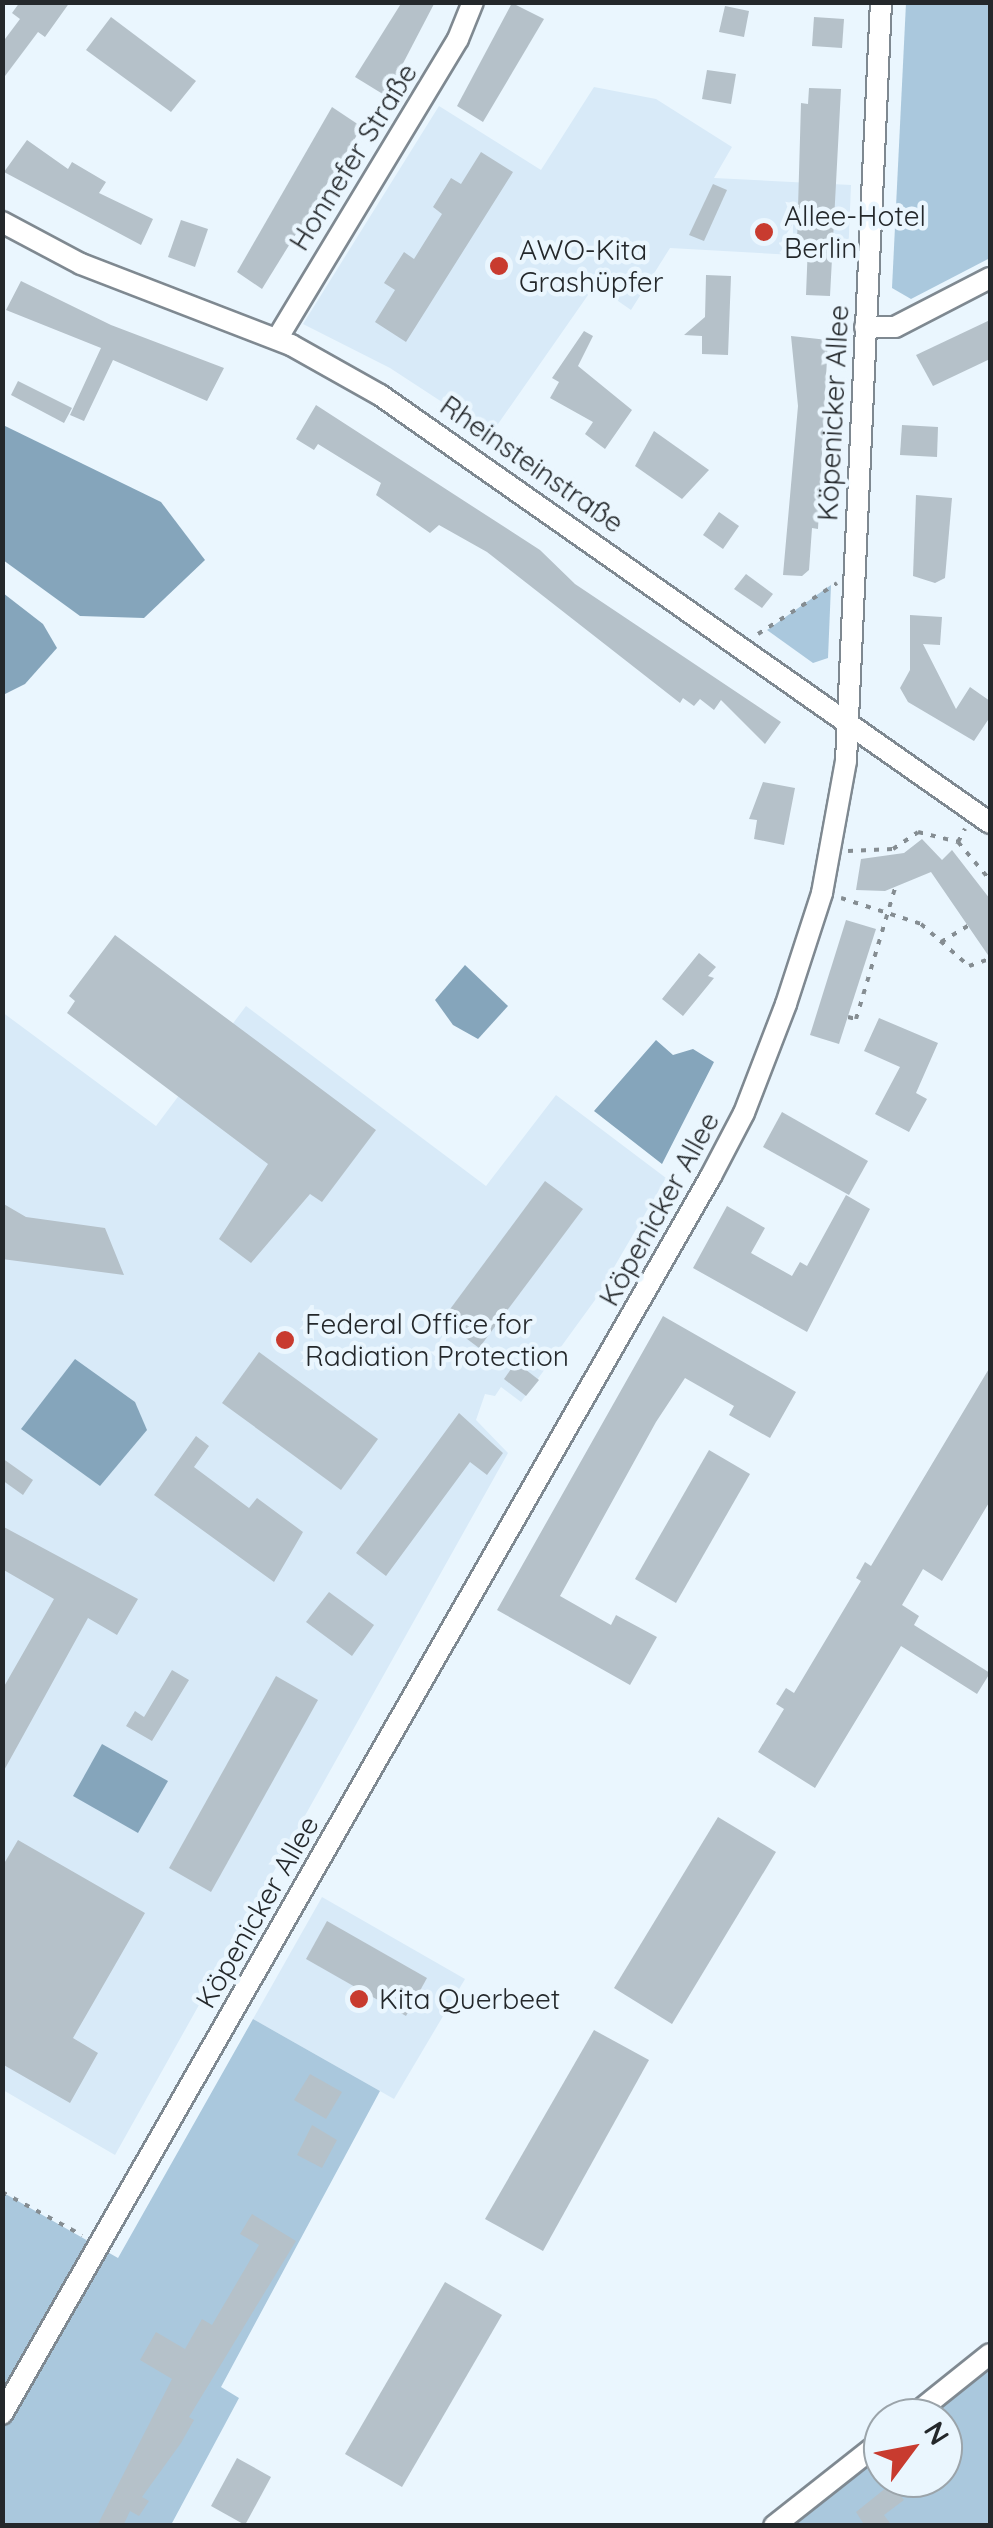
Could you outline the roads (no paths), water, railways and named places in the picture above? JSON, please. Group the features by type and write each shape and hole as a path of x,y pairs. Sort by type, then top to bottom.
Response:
{"street":[{"name":"Honnefer Straße","path":"277,339 458,39 473,2"},
{"name":"Köpenicker Allee","path":"2,2414 727,1147 766,1060 822,892 847,721 881,2"},
{"name":"Rheinsteinstraße","path":"2,222 80,264 277,339 427,423 984,818"},
{"path":"865,327 895,328 990,278"},
{"path":"935,2398 990,2354"},
{"path":"774,2526 863,2456"}],"place":[{"name":"Allee-Hotel Berlin","path":"764,232"},
{"name":"AWO-Kita Grashüpfer","path":"499,266"},
{"name":"Federal Office for Radiation Protection","path":"285,1340"},
{"name":"Kita Querbeet","path":"359,1999"}]}
